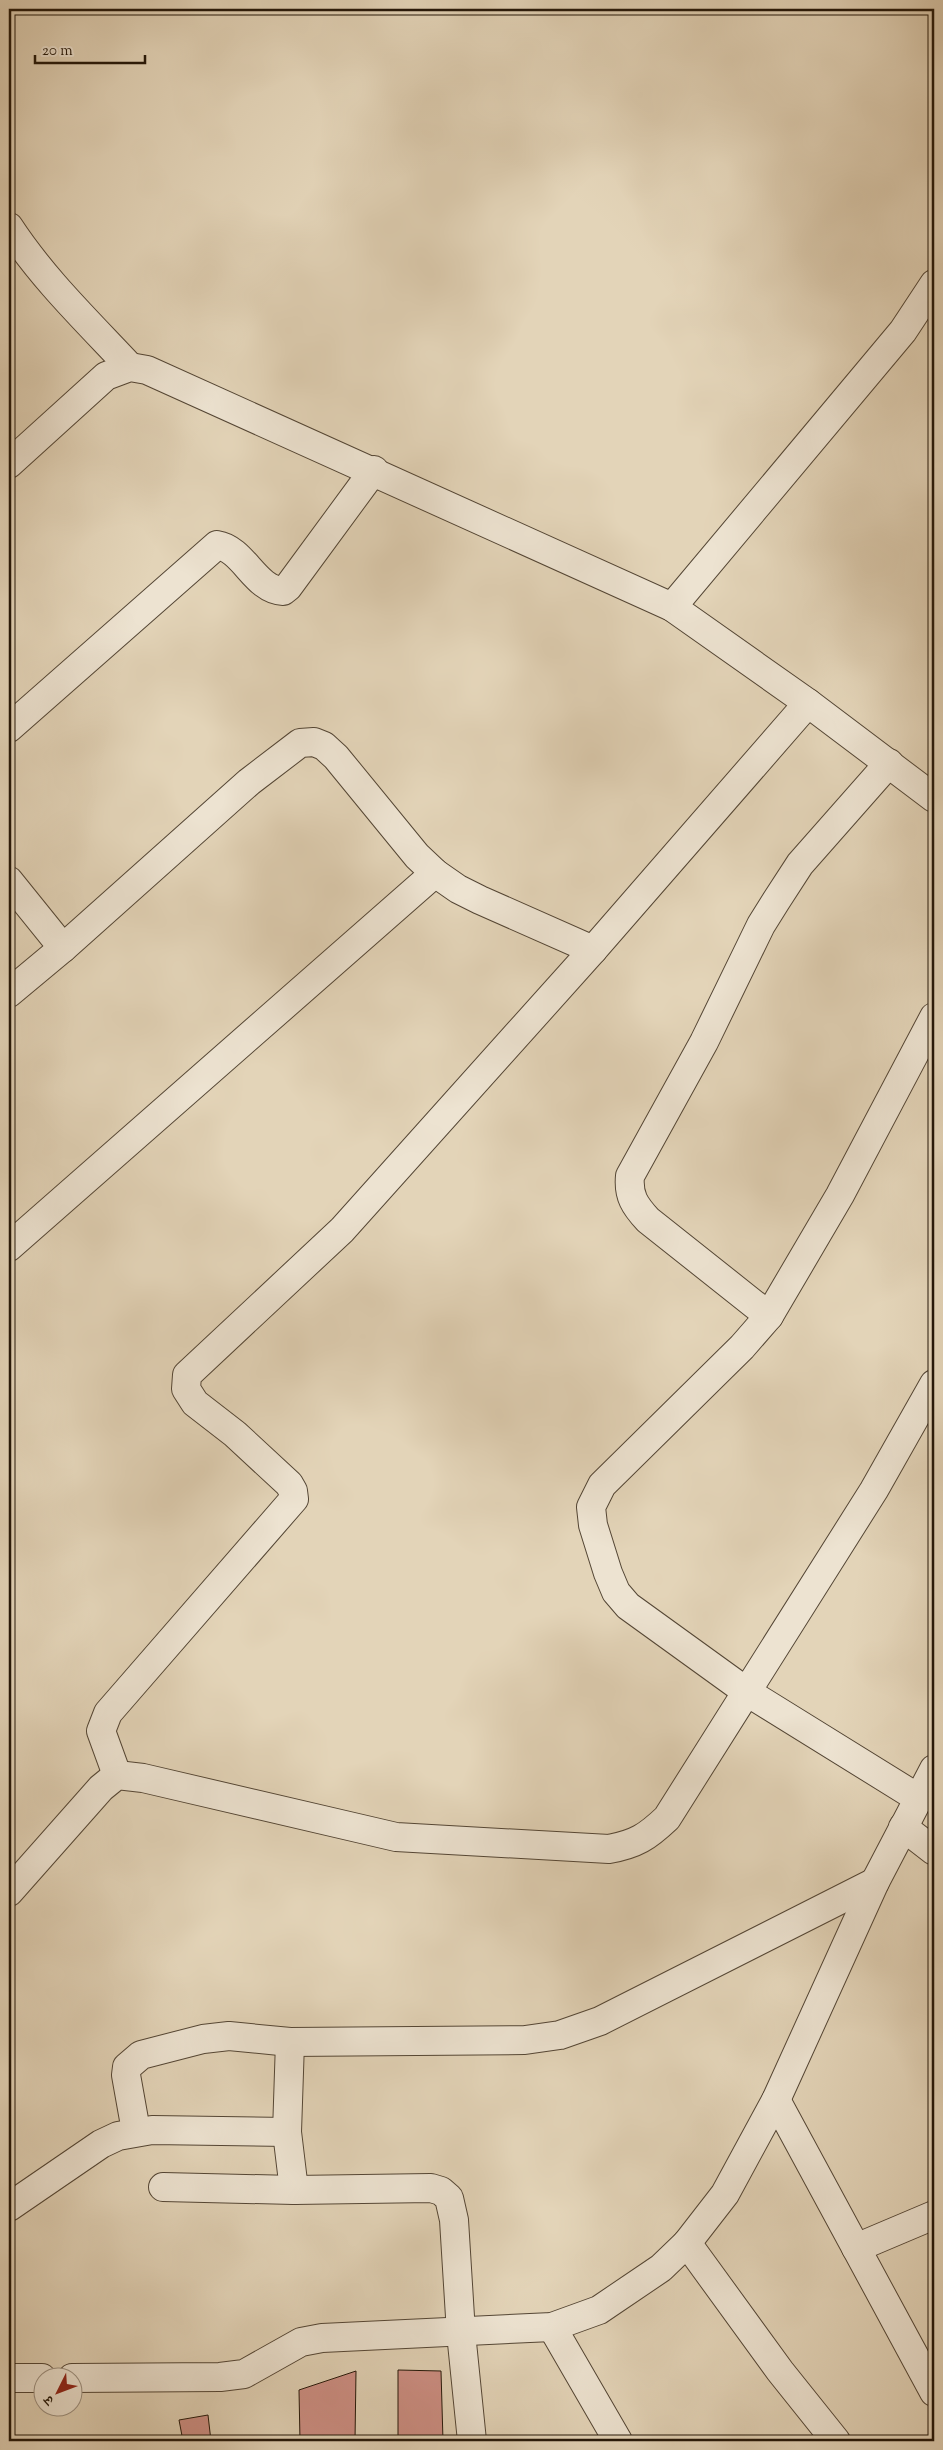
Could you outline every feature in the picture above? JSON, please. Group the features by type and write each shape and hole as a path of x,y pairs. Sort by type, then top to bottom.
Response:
{"street":[{"path":"9,227 25,252 50,281 130,367"},
{"path":"672,607 903,331 934,284"},
{"path":"9,464 106,376 130,367 147,370 374,470 672,607 889,762 934,798"},
{"path":"9,728 217,545 231,550 270,588 282,591 288,587 374,470"},
{"path":"117,1775 101,1731 108,1713 294,1498 289,1484 235,1434 195,1403 186,1389 187,1375 342,1230 593,950 808,703"},
{"path":"9,993 63,948 249,782 300,743 314,742 324,746 336,757 417,856 435,874 480,900 593,950"},
{"path":"769,1316 648,1220 635,1206 628,1188 630,1176 704,1042 762,925 776,901 800,864 889,762"},
{"path":"9,1247 435,874"},
{"path":"9,881 63,948"},
{"path":"918,1798 747,1692 644,1618 622,1599 616,1592 608,1573 593,1524 591,1507 602,1485 742,1347 769,1316 840,1194 934,1017"},
{"path":"9,1892 101,1788 117,1775 143,1778 396,1837 609,1848 632,1844 650,1834 667,1818 874,1490 934,1384"},
{"path":"82,2378 220,2377 244,2374 301,2342 322,2338 461,2333 552,2327 599,2310 661,2268 687,2243 725,2194 776,2100 875,1882 934,1769"},
{"path":"903,1827 934,1851"},
{"path":"136,2132 126,2075 128,2067 140,2055 202,2039 229,2036 290,2042 525,2040 560,2035 600,2021 875,1882"},
{"path":"290,2042 287,2132 294,2190"},
{"path":"776,2100 934,2392"},
{"path":"9,2207 101,2144 136,2132 287,2132"},
{"path":"163,2187 294,2190 431,2188 445,2194 449,2198 454,2220 461,2333 472,2441"},
{"path":"856,2248 934,2216"},
{"path":"687,2243 780,2371 836,2441"},
{"path":"552,2327 618,2441"},
{"path":"9,2378 32,2378"}],"building":[{"path":"398,2370 441,2371 443,2441 398,2441"},
{"path":"356,2371 355,2441 300,2441 299,2390"},
{"path":"208,2415 211,2441 183,2441 179,2420"}]}
